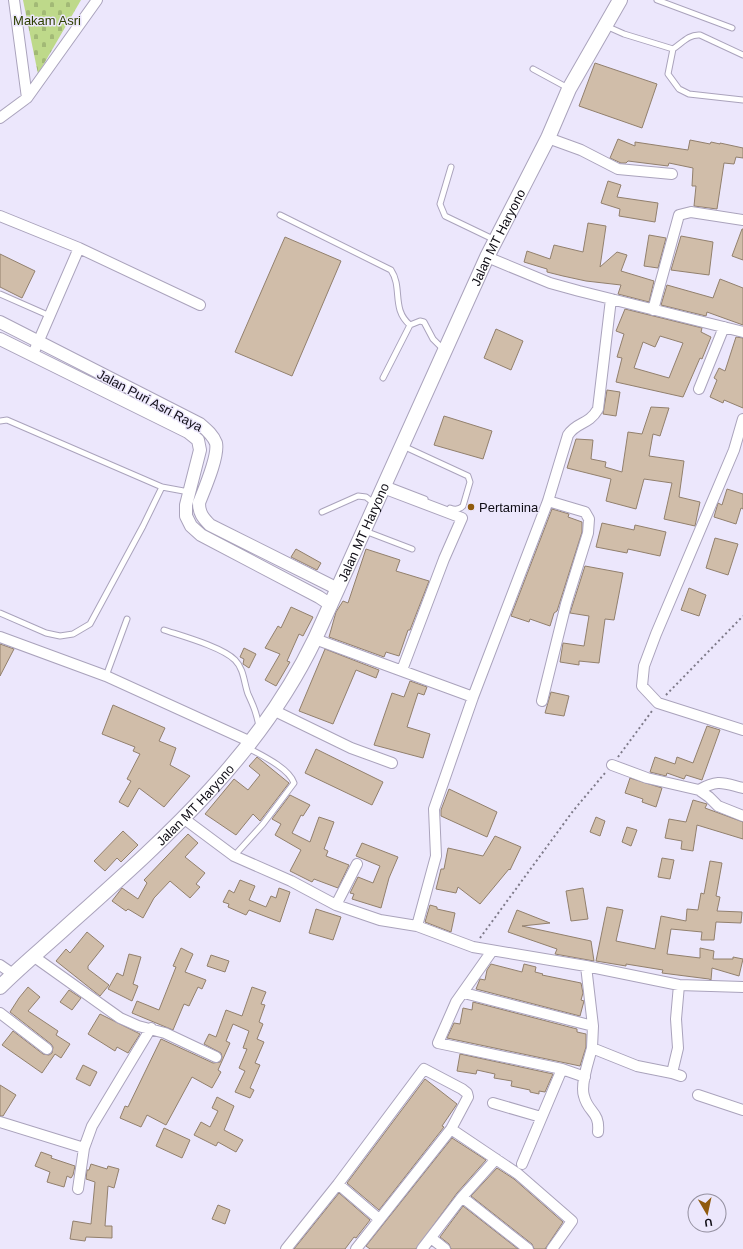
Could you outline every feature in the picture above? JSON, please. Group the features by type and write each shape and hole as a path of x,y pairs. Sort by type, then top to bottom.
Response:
{"main road":[{"name":"Jalan MT Haryono","path":"0,987 134,866 214,787 275,711 303,664 331,605 495,240 548,138 569,89 620,0"}],"street":[{"path":"14,0 27,98"},
{"path":"0,118 27,98 97,0"},
{"path":"548,138 581,150 618,169 672,174"},
{"path":"653,310 678,215 691,212 743,220"},
{"path":"0,216 80,248 200,305"},
{"path":"33,354 80,248"},
{"path":"487,257 550,283 743,332"},
{"path":"417,926 436,856 434,809 473,697 548,501 568,435 572,428 593,418 598,410 611,299"},
{"name":"Jalan Puri Asri Raya","path":"0,322 200,424 211,433 216,444 215,454 199,503 199,510 202,517 210,525 338,589"},
{"path":"699,389 724,327"},
{"name":"Jalan Puri Asri Raya","path":"0,338 188,432 198,440 200,450 186,504 186,516 191,526 201,535 331,605"},
{"path":"154,415 162,405"},
{"path":"743,419 738,452 656,634 644,666 642,686 658,703 743,730"},
{"path":"384,485 462,518 402,670"},
{"path":"542,700 566,604 588,533 589,519 585,512 548,501"},
{"path":"293,584 300,570"},
{"path":"0,637 106,676 249,745"},
{"path":"315,639 473,697"},
{"path":"275,711 351,748 392,763"},
{"path":"612,765 646,778 699,790 711,798 718,806 743,816"},
{"path":"699,790 716,782 743,788"},
{"path":"183,818 234,856 291,881 336,905 380,920 417,926 473,947 586,966 679,985 743,987"},
{"path":"336,905 357,864"},
{"path":"492,950 450,1013 438,1043 562,1069 585,1077"},
{"path":"33,956 114,1015 134,1024 151,1028 180,1039 216,1057"},
{"path":"0,965 13,974"},
{"path":"586,966 592,1026 592,1048 585,1077 583,1094 586,1102 598,1118 598,1132"},
{"path":"592,1048 637,1066 677,1074 678,1048 676,1019 679,985"},
{"path":"464,993 592,1026"},
{"path":"0,1013 47,1049"},
{"path":"78,1189 84,1148 92,1126 151,1028"},
{"path":"286,1249 338,1184 424,1068 467,1093 468,1097 451,1128 357,1249"},
{"path":"522,1164 562,1069"},
{"path":"698,1095 743,1110"},
{"path":"493,1103 541,1117"},
{"path":"0,1122 84,1148"},
{"path":"451,1128 518,1174 572,1221 552,1249"},
{"path":"422,1249 462,1197 496,1159"},
{"path":"338,1184 379,1219"},
{"path":"462,1197 528,1249"},
{"path":"431,1238 445,1249"}],"lane":[{"path":"657,0 732,28"},
{"path":"604,26 624,34 673,49"},
{"path":"743,55 695,34 673,49 668,74 679,89 689,94 743,100"},
{"path":"533,69 569,89"},
{"path":"451,167 440,204 445,216 495,240"},
{"path":"280,215 391,270 396,278 400,310 403,319 410,325"},
{"path":"0,294 50,316"},
{"path":"383,378 410,325 420,321 424,322 433,339 445,350"},
{"path":"0,421 6,420 162,486 189,492"},
{"path":"384,485 454,510 460,509 463,506 470,482 468,476 402,446"},
{"path":"0,613 46,633 60,636 73,634 90,624 143,526 162,486"},
{"path":"322,512 358,496 366,497 375,505"},
{"path":"364,531 412,549"},
{"path":"106,676 127,618"},
{"path":"164,630 219,650 234,659 242,672 248,694 254,704 260,731"},
{"path":"234,856 263,824 294,783 293,778 278,765 249,745"}],"path":[{"path":"473,947 573,811 612,765 658,703 743,616"}],"green space":[{"name":"Makam Asri","path":"23,0 81,0 38,74"}],"building":[{"path":"595,63 657,84 642,128 579,106"},
{"path":"618,139 635,146 635,142 688,150 690,140 710,144 711,142 720,143 743,148 743,158 736,157 734,164 724,163 717,209 694,206 696,186 692,186 693,168 669,163 668,166 628,161 626,163 621,163 610,158"},
{"path":"608,181 621,185 617,197 658,203 655,222 619,216 620,209 601,203"},
{"path":"588,223 606,226 600,267 617,252 627,255 621,271 654,281 649,302 618,294 621,285 586,281 563,276 547,272 547,269 524,262 527,251 550,259 554,245 583,252"},
{"path":"743,229 743,260 732,256"},
{"path":"649,235 666,238 658,268 644,266"},
{"path":"681,236 713,242 709,275 671,270"},
{"path":"285,237 341,261 292,376 235,352"},
{"path":"0,254 35,271 22,298 0,287"},
{"path":"720,279 743,288 743,325 707,312 706,316 661,305 667,285 713,298"},
{"path":"625,309 702,328 701,332 711,337 683,397 616,382 622,358 617,357 624,334 616,331","holes":["660,336 683,343 669,378 634,368 643,342 655,347"]},
{"path":"496,329 523,341 511,370 484,358"},
{"path":"736,337 743,338 743,408 724,400 723,403 710,397 717,380 714,378 719,368 725,371"},
{"path":"607,390 620,392 616,416 603,414"},
{"path":"651,407 669,408 660,436 653,434 649,456 684,461 679,497 700,502 695,526 664,519 672,483 644,479 636,509 606,501 611,479 567,468 576,439 593,440 591,459 606,462 605,467 622,472 628,432 642,434"},
{"path":"444,416 492,431 483,459 434,445"},
{"path":"727,489 743,494 743,509 741,508 736,524 714,517 718,503 722,505"},
{"path":"552,509 569,514 568,517 582,522 582,532 557,611 554,613 550,626 530,619 529,622 511,616"},
{"path":"602,523 634,530 635,525 666,532 660,556 628,549 627,553 596,547"},
{"path":"715,538 738,544 728,575 706,568"},
{"path":"296,549 321,563 317,570 291,557"},
{"path":"366,549 400,560 396,571 429,581 410,630 408,630 399,656 386,652 384,657 329,637 336,612 343,601 348,603"},
{"path":"585,566 623,573 614,620 605,619 599,663 579,661 579,665 560,662 563,643 584,646 589,616 570,613"},
{"path":"689,588 706,595 699,616 681,610"},
{"path":"291,607 313,617 303,636 299,634 287,661 290,662 276,686 265,680 280,654 265,648 278,626 281,628"},
{"path":"0,644 14,649 0,676"},
{"path":"244,648 256,654 249,668 243,664 244,659 240,657"},
{"path":"325,649 379,670 376,678 356,670 333,724 299,711"},
{"path":"410,681 427,687 424,695 418,693 407,727 430,734 423,758 374,745 392,693 404,697"},
{"path":"551,692 569,696 564,716 545,713"},
{"path":"113,705 165,728 159,741 176,748 170,765 190,776 164,807 139,788 128,807 119,802 131,781 127,779 140,754 133,751 135,747 102,734"},
{"path":"707,726 720,730 702,780 686,775 684,779 667,773 666,776 650,772 655,757 675,764 677,757 693,763"},
{"path":"316,749 383,782 372,805 305,773"},
{"path":"257,757 289,783 260,821 253,814 236,835 205,814 234,779 248,790 260,775 249,766"},
{"path":"630,778 662,788 656,807 642,802 643,799 625,793"},
{"path":"449,789 497,812 487,837 441,816 441,810"},
{"path":"290,795 310,805 303,816 301,815 292,833 310,842 319,817 334,822 324,849 328,851 326,856 349,865 338,888 314,879 312,882 290,871 301,850 275,835 281,824 272,819"},
{"path":"693,800 707,804 705,808 743,822 743,839 697,825 693,851 681,849 682,841 665,838 669,819 686,822"},
{"path":"596,817 605,821 600,836 590,832"},
{"path":"627,827 637,830 631,846 622,842"},
{"path":"123,831 138,845 121,862 117,858 105,871 94,861"},
{"path":"188,834 198,843 185,857 205,873 196,884 200,887 190,898 170,881 154,898 143,918 128,909 126,911 112,901 122,888 138,899 147,883 144,880"},
{"path":"495,836 521,847 510,870 509,869 480,904 458,887 456,893 436,889 441,869 444,869 448,848 483,856"},
{"path":"362,843 398,857 389,878 381,908 352,899 354,894 350,893 358,877 373,883 380,866 356,856"},
{"path":"662,858 674,860 670,879 658,877"},
{"path":"710,861 722,863 716,896 720,897 717,911 742,912 741,923 716,922 714,940 701,940 702,932 671,929 667,954 700,958 700,948 714,951 713,959 733,959 733,957 743,959 739,976 712,968 711,980 662,973 663,970 596,961 607,907 623,910 616,941 655,949 661,916 686,921 687,909 698,910 701,893 704,894"},
{"path":"240,880 255,886 249,900 266,907 271,896 276,898 279,888 290,892 280,922 249,910 246,915 228,907 229,904 223,902 229,890 234,893"},
{"path":"583,888 588,919 571,921 566,891"},
{"path":"430,905 437,907 437,909 455,913 451,932 425,922"},
{"path":"316,909 341,917 333,940 309,933"},
{"path":"517,910 550,923 522,926 591,941 594,961 555,954 557,949 508,932"},
{"path":"87,932 104,946 88,966 88,969 109,985 100,996 56,961 66,949 70,953"},
{"path":"181,948 193,954 185,972 206,980 202,989 198,987 189,1006 184,1004 173,1030 132,1013 137,1001 159,1010 176,967 173,966"},
{"path":"129,954 141,957 133,984 138,986 132,1001 108,989 117,973 123,976"},
{"path":"211,955 229,961 225,972 207,966"},
{"path":"491,964 522,972 524,964 536,967 535,972 543,974 542,975 581,983 583,993 581,1000 584,1001 580,1016 476,989 480,979 485,980 487,970"},
{"path":"28,987 40,997 28,1011 58,1031 56,1035 70,1044 61,1058 55,1054 42,1073 2,1045 13,1031 43,1054 49,1055 52,1053 53,1047 51,1044 10,1012"},
{"path":"252,987 266,992 261,1004 265,1005 259,1022 263,1024 257,1039 264,1042 255,1063 260,1065 250,1088 254,1090 250,1098 235,1092 245,1071 239,1068 247,1049 243,1048 249,1031 233,1024 226,1041 230,1043 218,1070 221,1072 212,1088 192,1077 166,1125 147,1115 141,1127 120,1118 125,1106 128,1107 161,1039 213,1063 220,1062 222,1057 221,1053 204,1044 209,1034 216,1037 226,1010 242,1016"},
{"path":"69,990 81,998 72,1010 60,1002"},
{"path":"473,1002 577,1029 577,1032 586,1034 586,1047 580,1066 447,1038 454,1023 460,1024 463,1008 472,1010"},
{"path":"100,1014 140,1034 128,1053 117,1047 115,1051 88,1034"},
{"path":"460,1054 553,1074 545,1092 539,1091 539,1094 530,1092 530,1090 511,1086 512,1081 494,1078 495,1074 477,1070 476,1074 457,1071"},
{"path":"83,1065 97,1072 90,1086 76,1079"},
{"path":"425,1079 457,1104 442,1126 444,1127 379,1210 347,1183"},
{"path":"0,1085 16,1095 3,1116 0,1116"},
{"path":"217,1097 234,1106 224,1130 243,1140 236,1152 218,1142 216,1146 194,1135 201,1122 210,1127 218,1111 212,1108"},
{"path":"164,1128 190,1140 182,1158 156,1146"},
{"path":"452,1138 486,1160 457,1193 416,1249 370,1249 366,1246"},
{"path":"41,1152 52,1156 51,1158 75,1166 71,1178 67,1176 64,1187 47,1182 50,1172 35,1166"},
{"path":"91,1164 107,1169 108,1166 119,1169 114,1188 108,1186 105,1226 112,1226 112,1238 86,1237 85,1241 70,1239 73,1221 91,1224 95,1182 86,1179 87,1170 89,1170"},
{"path":"497,1168 514,1179 563,1222 545,1249 534,1249 532,1244 471,1196"},
{"path":"339,1193 370,1220 356,1238 354,1237 345,1249 294,1249"},
{"path":"218,1205 230,1210 225,1224 212,1219"},
{"path":"463,1206 518,1249 451,1249 449,1244 440,1237"}],"place":[{"name":"Pertamina","path":"471,507"}]}
